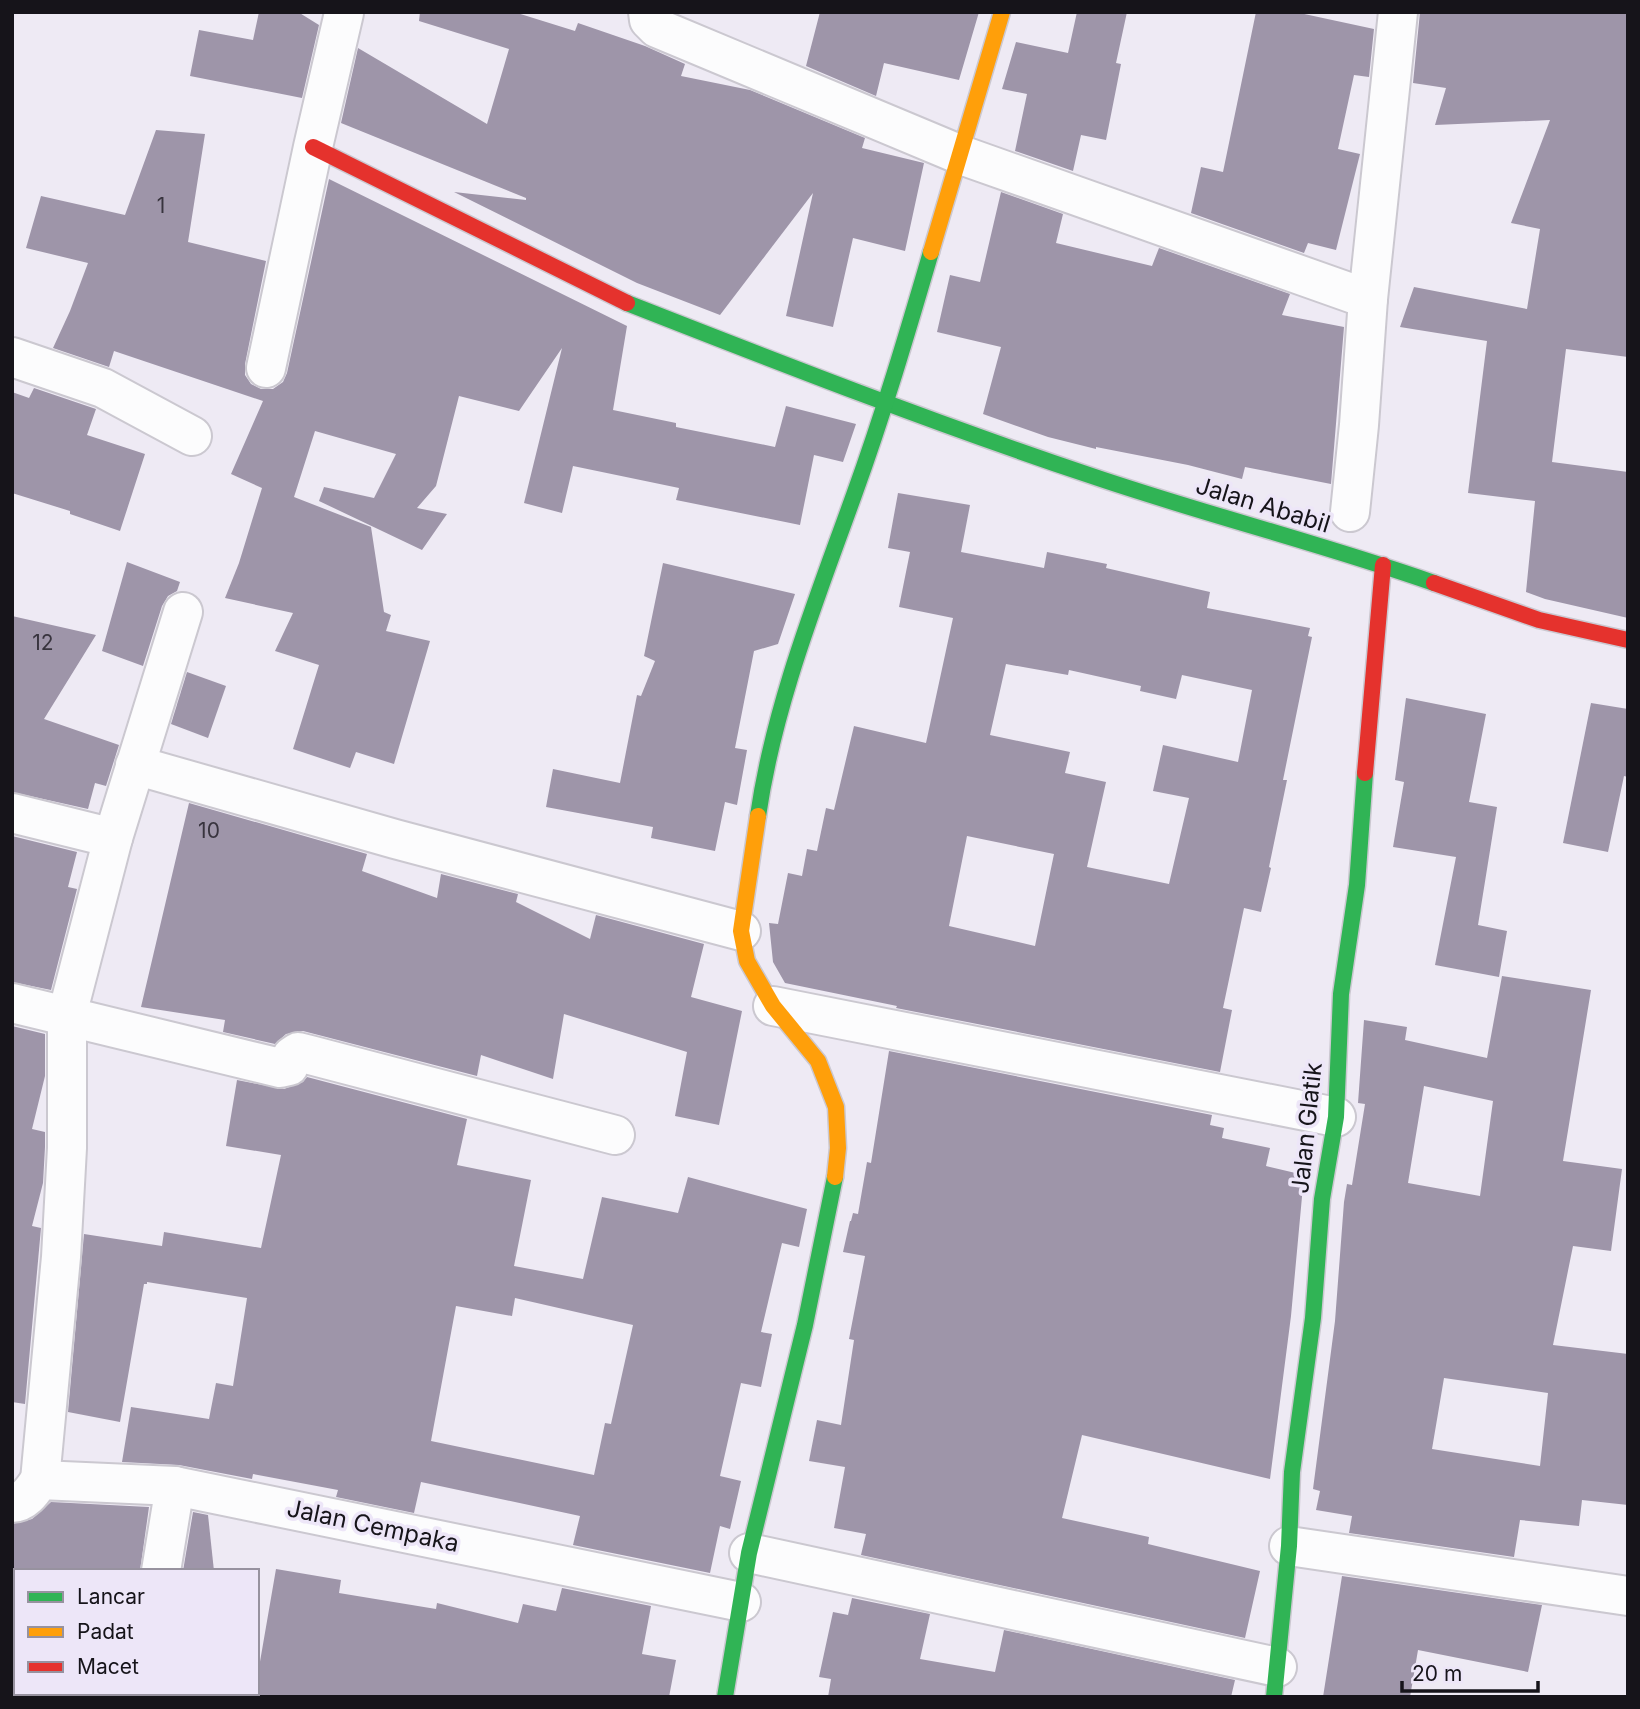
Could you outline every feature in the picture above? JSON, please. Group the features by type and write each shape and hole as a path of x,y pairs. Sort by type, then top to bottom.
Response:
{"street":[{"path":"648,12 649,20 657,28 961,155 1368,299"},
{"path":"725,1697 749,1553 805,1325 834,1189 838,1148 836,1107 818,1061 773,1006 747,961 741,931 770,747 792,669 887,403 1002,12"},
{"path":"1350,512 1368,299 1398,12"},
{"path":"266,368 344,13"},
{"name":"Jalan Ababil","path":"313,147 628,303 887,403 1091,476 1383,565 1539,620 1628,640"},
{"path":"12,357 103,388 192,436"},
{"name":"Jalan Glatik","path":"1276,1682 1289,1546 1292,1472 1313,1318 1322,1199 1336,1117 1341,994 1357,885 1383,565"},
{"path":"26,1492 61,1257 67,1148 66,1015 113,838 183,612"},
{"path":"135,765 394,839 741,931"},
{"path":"12,813 113,838"},
{"path":"12,1003 280,1068 289,1066 292,1056 298,1052 615,1135"},
{"path":"773,1006 1336,1117"},
{"path":"161,1569 174,1486"},
{"name":"Jalan Cempaka","path":"26,1492 174,1486 741,1602"},
{"path":"1289,1546 1628,1596"},
{"path":"749,1553 1276,1682"}],"building":[{"path":"259,12 298,12 319,25 302,98 190,76 199,30 253,40"},
{"path":"420,12 514,12 575,31 578,23 645,46 685,64 681,76 750,90 865,138 862,148 924,163 905,251 853,238 833,327 786,316 813,193 720,315 637,283 454,192 526,198 341,123 358,48 487,124 509,49 419,21"},
{"path":"820,12 979,12 959,80 884,63 876,96 806,66"},
{"path":"1077,12 1127,12 1116,63 1121,64 1106,140 1081,135 1073,171 1015,151 1027,94 1002,89 1016,42 1068,53"},
{"path":"1256,12 1295,12 1374,29 1369,77 1354,75 1338,149 1360,154 1336,250 1308,243 1304,253 1191,213 1201,167 1223,172"},
{"path":"1420,12 1628,12 1628,357 1566,349 1552,462 1628,472 1628,618 1526,592 1535,501 1468,493 1487,341 1400,327 1414,287 1527,309 1540,229 1511,223 1550,120 1435,125 1446,88 1413,83"},
{"path":"156,130 205,134 188,242 266,261 245,364 245,375 251,384 261,389 273,389 283,382 287,373 329,179 627,326 613,410 676,423 676,427 775,447 786,406 856,424 843,462 814,455 800,525 676,500 679,488 573,466 562,513 524,503 562,348 519,411 459,396 436,486 417,508 447,514 422,550 319,501 324,487 374,498 396,454 315,431 294,497 371,527 384,612 391,615 386,631 430,641 394,764 356,752 350,768 293,749 319,665 275,651 293,613 225,598 239,563 262,488 231,474 263,401 114,351 109,367 53,348 88,263 26,248 41,196 125,215"},
{"path":"1001,192 1063,214 1056,243 1152,266 1159,248 1290,294 1282,315 1344,327 1331,484 1245,467 1242,479 1188,465 1096,449 1048,437 983,414 1001,347 937,332 950,275 980,282"},
{"path":"34,388 96,409 87,435 145,454 120,531 70,514 70,511 12,493 12,392 29,398"},
{"path":"898,493 970,505 961,552 1044,568 1047,552 1107,564 1106,568 1210,592 1207,608 1310,628 1308,636 1312,637 1283,780 1287,780 1261,912 1244,908 1223,1008 1232,1010 1220,1072 896,1008 897,1006 785,983 773,962 769,923 778,924 788,873 802,876 807,849 817,851 826,808 834,810 854,726 926,743 953,618 899,607 910,552 888,548","holes":["1006,664 1068,675 1069,670 1141,686 1140,691 1176,699 1182,675 1252,690 1238,762 1163,745 1153,791 1189,798 1169,884 1087,867 1106,782 1065,773 1070,752 990,735","967,836 1054,854 1035,946 949,926"]},
{"path":"127,562 180,582 177,591 168,596 162,606 143,666 102,651"},
{"path":"663,563 795,594 778,644 754,651 735,748 747,750 737,805 725,802 715,851 651,838 653,827 546,807 553,769 620,783 637,695 641,696 655,661 644,656"},
{"path":"12,616 96,635 44,719 119,745 106,786 95,783 88,809 12,792"},
{"path":"187,672 226,686 208,738 171,724"},
{"path":"1406,698 1486,714 1469,802 1497,807 1478,925 1507,931 1499,977 1435,965 1456,857 1393,847 1404,782 1395,780"},
{"path":"1591,703 1628,709 1628,777 1624,776 1608,852 1563,843"},
{"path":"189,803 367,854 362,871 437,898 441,874 518,894 516,902 590,939 596,915 704,944 691,997 742,1011 719,1125 675,1116 687,1052 564,1014 553,1079 481,1055 477,1076 303,1031 286,1034 275,1044 223,1032 225,1020 141,1007"},
{"path":"12,836 77,852 68,887 77,889 51,990 12,982"},
{"path":"1502,976 1591,990 1563,1161 1622,1169 1611,1251 1573,1246 1553,1345 1628,1354 1628,1505 1582,1500 1579,1526 1520,1520 1514,1557 1349,1533 1352,1516 1316,1510 1320,1491 1313,1489 1335,1321 1344,1202 1347,1184 1352,1185 1365,1104 1358,1103 1364,1020 1407,1027 1405,1040 1487,1058","holes":["1424,1086 1493,1101 1480,1196 1408,1183","1444,1378 1548,1393 1540,1466 1432,1449"]},
{"path":"12,1026 45,1034 45,1076 32,1129 45,1132 45,1147 43,1183 32,1226 41,1228 25,1404 12,1402"},
{"path":"889,1051 1212,1115 1210,1125 1224,1128 1222,1138 1270,1148 1266,1166 1304,1175 1291,1316 1270,1479 1082,1435 1062,1518 1149,1537 1148,1544 1260,1571 1245,1638 861,1555 866,1534 834,1528 845,1467 809,1461 817,1420 841,1425 854,1340 849,1339 865,1256 843,1252 853,1213 858,1214 867,1162 871,1163"},
{"path":"307,1077 467,1119 457,1165 531,1180 514,1266 583,1279 602,1197 678,1213 688,1177 807,1209 799,1247 782,1243 761,1332 772,1334 761,1387 741,1383 720,1476 741,1481 730,1529 720,1526 710,1573 573,1545 580,1516 421,1482 414,1513 336,1497 338,1490 253,1474 252,1479 179,1465 122,1462 131,1407 209,1419 216,1383 233,1386 247,1298 147,1282 144,1284 120,1422 68,1412 84,1234 162,1246 164,1232 261,1248 281,1155 226,1146 237,1080 284,1089 303,1082","holes":["515,1298 633,1325 611,1424 605,1423 594,1475 431,1441 456,1306 512,1316"]},
{"path":"51,1502 149,1507 140,1569 12,1571 12,1524 32,1519"},
{"path":"193,1512 208,1515 214,1569 183,1569"},
{"path":"276,1569 341,1580 339,1593 436,1609 437,1603 518,1623 523,1604 556,1611 562,1588 651,1606 642,1654 676,1660 669,1697 254,1697 259,1695 259,1667"},
{"path":"1342,1576 1542,1605 1528,1672 1418,1650 1410,1697 1323,1697"},
{"path":"852,1598 930,1614 920,1659 995,1672 1004,1630 1235,1680 1231,1697 828,1697 831,1679 819,1677 833,1612 848,1615"}],"traffic: fast":[{"path":"758,816 785,694 875,435 931,252"},
{"path":"627,303 973,435 1132,489 1434,583"},
{"path":"1274,1697 1289,1546 1292,1472 1313,1318 1322,1199 1336,1117 1341,994 1357,885 1365,773"},
{"path":"725,1697 749,1553 805,1325 835,1177"}],"traffic: slow":[{"path":"931,252 1002,12"},
{"path":"758,816 741,931 747,961 773,1006 818,1061 836,1107 838,1148 835,1177"}],"traffic: jam":[{"path":"313,147 627,303"},
{"path":"1365,773 1383,565"},
{"path":"1434,583 1539,620 1628,640"}]}
